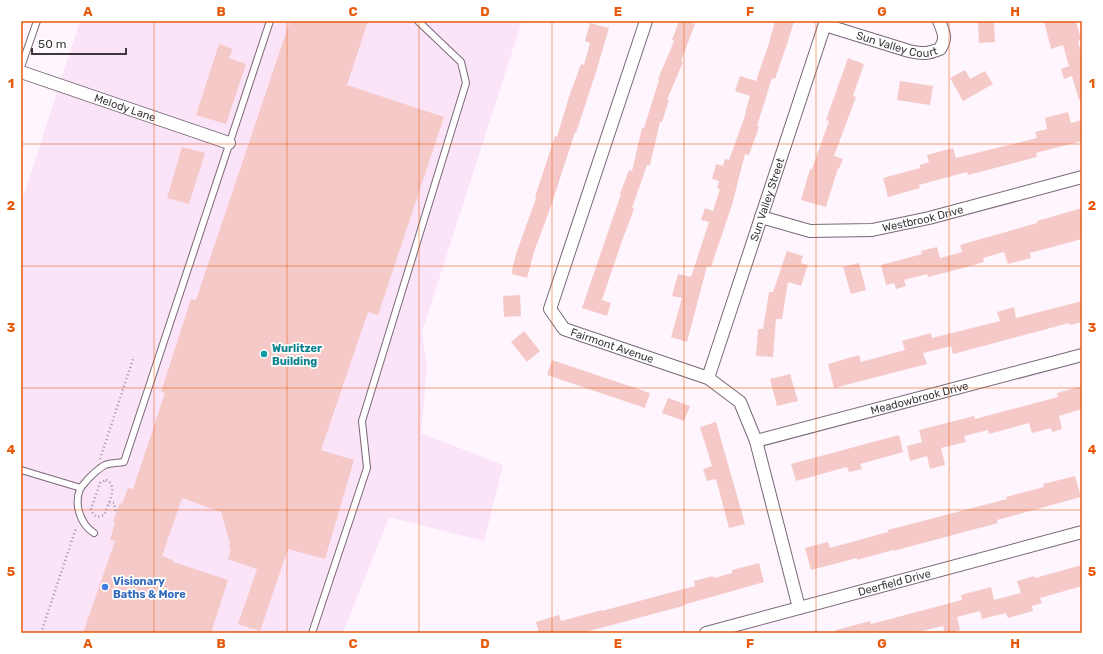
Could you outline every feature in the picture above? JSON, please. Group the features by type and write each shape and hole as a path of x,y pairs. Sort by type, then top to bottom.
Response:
{"street":[{"name":"Fairmont Avenue","path":"646,21 550,309 564,329 708,378 740,402 756,442 799,608"},
{"name":"Sun Valley Court","path":"825,23 909,51 930,53 940,49 945,41 944,31 939,21"},
{"name":"Sun Valley Street","path":"708,378 825,23"},
{"name":"Melody Lane","path":"21,72 229,143"},
{"name":"Westbrook Drive","path":"761,217 810,231 872,230 929,218 1082,176"},
{"name":"Meadowbrook Drive","path":"756,442 1082,355"},
{"name":"Deerfield Drive","path":"706,633 1082,532"}],"lane":[{"path":"21,67 37,21"},
{"path":"94,533 84,522 78,511 78,498 81,488 93,473 101,468 106,465 124,462 270,21"},
{"path":"312,633 367,468 362,422 466,84 462,62 418,21"},
{"path":"21,470 81,488"}],"path":[{"path":"104,481 100,458 133,359"},
{"path":"106,480 111,482 113,487 109,502 104,516 97,517 93,514 91,509 100,483 106,480"},
{"path":"109,502 114,503 116,513"},
{"path":"41,633 76,528 93,514"}],"shaded area":[{"path":"80,21 522,21 422,332 427,368 421,433 503,465 484,541 389,517 343,633 21,633 21,204"}],"building":[{"name":"Wurlitzer Building","path":"290,21 368,21 347,85 444,117 378,315 368,312 321,450 354,460 325,559 288,549 260,631 238,624 257,569 228,559 231,549 229,548 230,543 221,512 182,498 162,556 173,560 173,562 228,580 211,633 83,633 115,541 110,540 115,523 113,522 120,503 122,504 128,488 133,489 165,393 161,392 191,299 196,300"},
{"path":"679,21 687,21 695,24 681,61 683,62 667,100 669,100 662,122 660,122 650,165 647,165 632,208 634,209 602,300 611,303 607,316 582,308 620,194 629,170 632,171 642,128 644,128 659,80 658,79 674,41 672,40"},
{"path":"775,21 794,21 775,79 772,78 757,126 759,127 749,155 745,154 732,205 711,267 707,266 687,342 671,337 682,298 672,296 678,274 691,277 709,222 701,220 705,208 713,211 720,189 717,188 719,181 712,179 716,164 723,166 725,159 729,160 746,113 750,96 735,91 740,76 756,81"},
{"path":"978,21 994,21 995,42 979,43"},
{"path":"1044,21 1076,21 1081,40 1078,41 1082,57 1082,99 1079,100 1072,76 1064,79 1061,69 1069,66 1063,45 1051,49"},
{"path":"590,23 609,28 596,72 534,252 527,278 512,274 516,254 536,198 535,197 555,136 557,137 581,64 584,65 590,43 585,41"},
{"path":"219,44 233,49 229,58 246,64 226,124 196,115"},
{"path":"848,58 864,64 853,96 856,97 834,156 843,159 839,169 838,168 826,207 801,200 810,169 812,169 829,121 826,120"},
{"path":"965,70 970,79 985,71 993,84 963,101 950,78"},
{"path":"900,81 933,86 930,105 897,100"},
{"path":"1068,112 1071,123 1082,120 1082,141 1036,153 1037,157 968,175 967,172 919,185 920,188 888,197 883,178 920,168 920,165 929,162 927,155 953,148 956,158 1037,138 1035,132 1047,129 1045,118"},
{"path":"182,147 205,153 189,204 167,198"},
{"path":"1082,208 1082,239 1030,253 1031,258 1008,264 1004,252 983,258 984,262 963,268 928,277 927,274 904,280 906,286 896,289 894,283 886,285 881,265 922,254 921,251 937,247 940,258 962,252 960,245 1037,223 1037,221"},
{"path":"787,251 803,256 801,263 808,265 801,286 788,282 782,319 776,319 773,357 756,356 758,329 763,329 769,292 773,292"},
{"path":"859,263 866,290 851,294 843,267"},
{"path":"520,295 521,316 504,317 503,296"},
{"path":"1082,301 1082,322 1070,325 1069,323 953,354 951,346 923,353 927,364 834,388 828,364 859,355 861,362 905,350 902,341 931,333 932,338 1000,321 997,312 1014,307 1016,318"},
{"path":"524,331 540,351 527,362 511,342"},
{"path":"552,360 650,393 645,408 547,375"},
{"path":"790,374 798,401 777,406 770,379"},
{"path":"1082,386 1082,409 1059,416 1062,429 1052,432 1051,428 1032,433 1029,423 989,434 988,430 964,436 966,442 941,448 945,465 930,469 927,456 910,461 907,446 922,442 919,430 974,416 975,419 1058,397 1057,393"},
{"path":"668,398 690,406 684,421 662,413"},
{"path":"716,422 745,524 729,528 716,479 707,481 703,469 712,466 700,427"},
{"path":"899,435 903,452 860,464 862,469 849,472 847,467 796,481 791,464"},
{"path":"1075,476 1081,497 997,520 998,523 893,551 857,560 857,558 811,570 805,548 828,542 830,548 888,532 888,530 1007,499 1006,497 1044,487 1043,484"},
{"path":"759,563 764,582 683,606 582,633 539,633 536,622 559,615 561,621 602,611 695,586 694,581 713,576 714,578 732,573 732,570"},
{"path":"1082,565 1082,586 1040,598 1042,603 1032,606 1033,611 1008,618 1006,613 982,619 980,611 957,617 960,630 950,633 945,633 943,626 913,633 836,633 836,630 870,621 871,624 962,600 961,595 991,587 994,600 1021,593 1017,581 1034,576 1035,578"}],"place":[{"name":"Wurlitzer Building","path":"264,354"},
{"name":"Visionary Baths & More","path":"105,587"}]}
